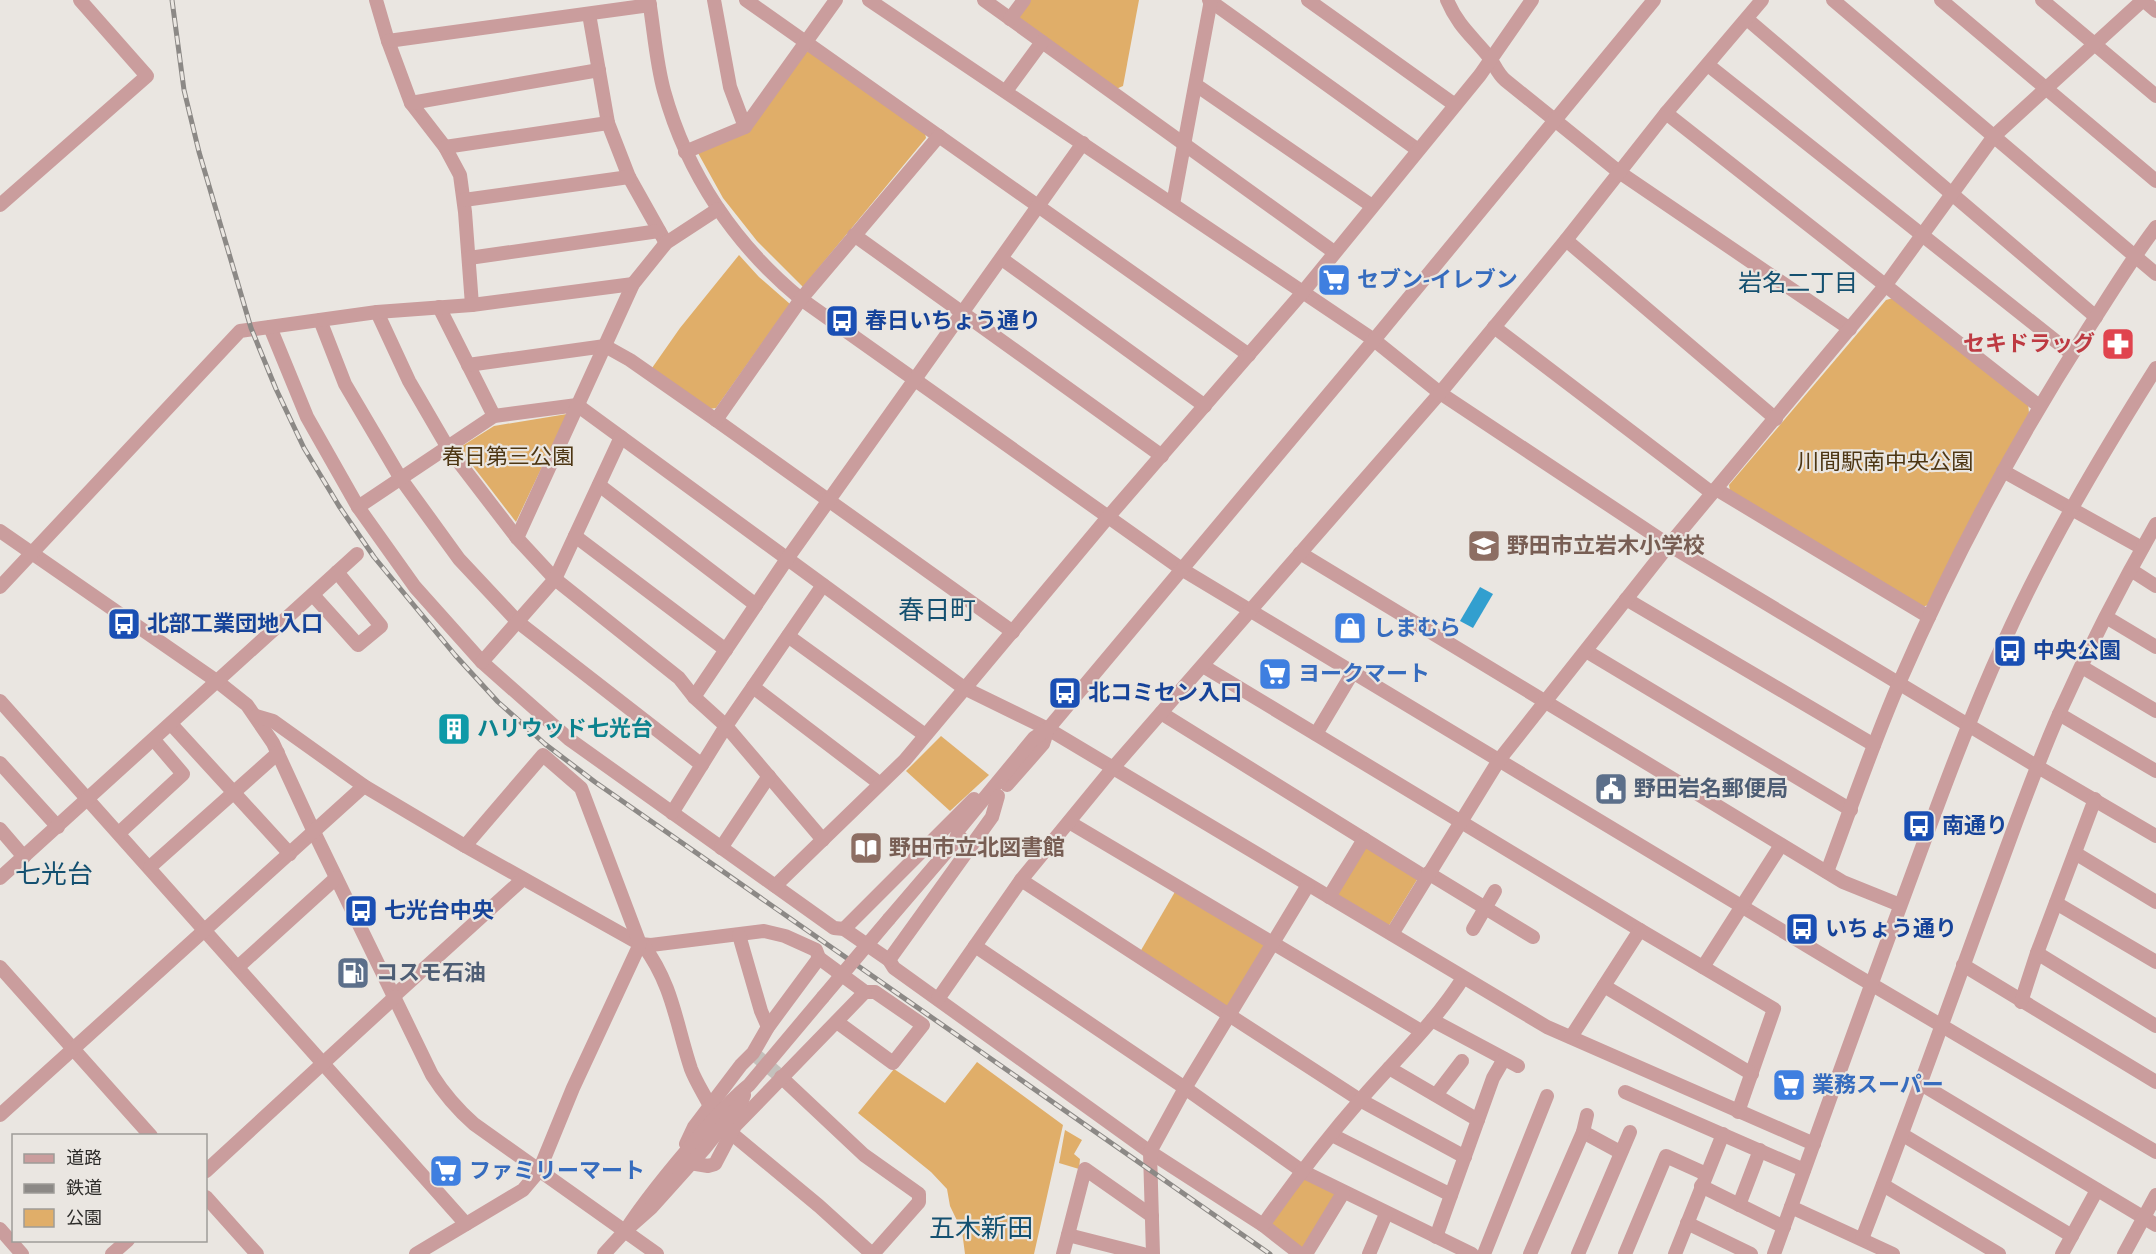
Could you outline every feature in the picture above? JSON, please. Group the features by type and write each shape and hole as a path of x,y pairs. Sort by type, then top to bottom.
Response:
{"street":[{"path":"0,205 147,76 80,0"},
{"path":"376,0 388,41 411,103 445,147 460,176 472,305"},
{"path":"714,0 730,87 745,127"},
{"path":"746,0 1249,355"},
{"path":"685,152 745,127 836,0"},
{"path":"869,0 1374,340 1440,393 1669,545 2156,836"},
{"path":"984,0 1334,252"},
{"path":"1010,19 1024,0"},
{"path":"1173,204 1210,0 1418,150"},
{"path":"1447,0 1457,21 1491,60 1496,72 1555,121 1619,172 1850,329"},
{"path":"775,886 905,760 1109,516 1303,292 1491,60 1532,0"},
{"path":"604,1254 651,1208 686,1159 741,1103 749,1085 955,842 967,834 995,793 1043,744 1048,729 1183,570 1654,0"},
{"path":"938,999 1021,880 1112,769 1440,393 1566,240 1666,113 1762,0"},
{"path":"1833,0 2156,274"},
{"path":"1941,0 2156,181"},
{"path":"2042,0 2156,96"},
{"path":"1392,934 1499,760 1669,545 1885,286 1994,136 2143,0 2156,11"},
{"path":"1316,2 1455,105"},
{"path":"388,41 589,14 649,3 664,89 685,152 718,209 758,260 801,299 1183,570 1871,984 2156,1152"},
{"path":"589,14 608,123 629,177 663,237"},
{"path":"1747,19 2096,317"},
{"path":"1006,91 1042,42"},
{"path":"1708,65 2072,354"},
{"path":"411,103 599,70"},
{"path":"1196,85 1372,206"},
{"path":"1666,113 2039,406"},
{"path":"445,147 608,123"},
{"path":"716,420 801,299 939,136"},
{"path":"694,697 829,500 1083,143"},
{"path":"464,200 629,177"},
{"path":"469,258 663,237 718,209"},
{"path":"1827,872 1900,682 1929,617 2003,471 2039,406 2156,227"},
{"path":"854,235 1162,456"},
{"path":"517,538 633,284 663,237"},
{"path":"1566,240 1776,419"},
{"path":"1002,259 1205,406"},
{"path":"0,587 240,331 377,312 472,305 633,284"},
{"path":"439,307 494,416"},
{"path":"377,312 409,381 448,448 517,538 555,579 679,678 694,697 726,726 823,840"},
{"path":"320,320 345,384 401,479 459,559 518,622 702,765"},
{"path":"270,327 307,417 358,507 415,587 482,662 569,739 834,928 844,928 889,960 894,968 1150,1152 1263,1225 1299,1254"},
{"path":"1494,327 1714,491 1929,617"},
{"path":"468,364 605,346 630,360 716,420 1013,632"},
{"path":"1774,1254 1968,724 2040,567 2156,368"},
{"path":"358,507 494,416 577,405 964,688 1048,729 1547,1027 1814,1144"},
{"path":"482,662 555,579 621,437"},
{"path":"2003,471 2142,548"},
{"path":"598,485 756,605"},
{"path":"1862,1239 1903,1135 1963,965 2059,714 2130,570 2156,525"},
{"path":"0,531 218,682 256,716 278,753 432,1075 452,1103 474,1124 657,1254"},
{"path":"575,537 726,650"},
{"path":"1300,553 1843,882 1900,905"},
{"path":"0,878 89,800 357,554"},
{"path":"2130,570 2156,586"},
{"path":"313,595 358,645 381,626 337,572"},
{"path":"672,813 726,726 823,585"},
{"path":"1626,599 1874,745"},
{"path":"2106,617 2156,647"},
{"path":"788,636 925,735"},
{"path":"1586,651 1851,810"},
{"path":"1203,666 1774,1010 1738,1112"},
{"path":"2082,667 2156,711"},
{"path":"1316,735 1353,672"},
{"path":"753,687 879,783"},
{"path":"0,701 466,1224"},
{"path":"1161,714 1364,839 1533,937"},
{"path":"2059,714 2156,771"},
{"path":"256,716 273,721 364,786 465,846 642,944 764,931 785,936 816,950 819,958 865,992 875,992 923,1025 894,1063 837,1022"},
{"path":"171,724 290,854"},
{"path":"271,739 281,732 288,732"},
{"path":"119,834 183,774 154,740"},
{"path":"150,867 278,753"},
{"path":"465,846 543,755 581,788 642,944 661,972 671,997 692,1071 711,1106"},
{"path":"0,763 58,827"},
{"path":"721,848 769,776"},
{"path":"0,1115 364,786"},
{"path":"844,928 978,795 995,793"},
{"path":"889,960 992,817 995,793"},
{"path":"2021,1002 2095,799"},
{"path":"1069,822 1421,1031"},
{"path":"0,829 24,857"},
{"path":"1329,897 1364,839"},
{"path":"1703,967 1781,845"},
{"path":"2075,853 2156,902"},
{"path":"238,967 336,878"},
{"path":"207,1170 325,1064 523,879"},
{"path":"1021,880 1360,1100 1465,1157"},
{"path":"1153,1254 1150,1152 1185,1088 1308,885"},
{"path":"1473,929 1495,891"},
{"path":"2056,903 2156,962"},
{"path":"1571,1037 1640,930"},
{"path":"739,935 761,1011 768,1027"},
{"path":"416,1254 523,1190 539,1171 573,1088 642,944"},
{"path":"975,946 1185,1088 1302,1171 1472,1254"},
{"path":"2037,953 2156,1026"},
{"path":"686,1159 693,1127 753,1053 768,1027 819,958"},
{"path":"1963,965 2021,1002 2155,1079"},
{"path":"0,967 149,1134"},
{"path":"1263,1225 1302,1171 1360,1100 1444,1008 1463,978"},
{"path":"1604,986 1752,1074"},
{"path":"686,1159 708,1166 715,1164 735,1126 865,992"},
{"path":"1432,1020 1518,1066"},
{"path":"1436,1237 1493,1078 1504,1059"},
{"path":"1436,1095 1462,1061"},
{"path":"1389,1068 1478,1120"},
{"path":"730,1133 819,1206 872,1254 919,1202 919,1194 864,1155 781,1077"},
{"path":"1921,1084 2156,1225"},
{"path":"1625,1092 1804,1170"},
{"path":"1484,1254 1547,1096"},
{"path":"1530,1254 1583,1132 1587,1115"},
{"path":"1583,1132 1620,1152"},
{"path":"1578,1254 1630,1132"},
{"path":"1675,1254 1723,1134"},
{"path":"1332,1135 1451,1195"},
{"path":"1903,1135 2072,1236"},
{"path":"1739,1205 1760,1150"},
{"path":"1625,1254 1665,1156 1739,1205 1784,1227"},
{"path":"1063,1254 1085,1169 1152,1216"},
{"path":"1883,1185 1999,1254"},
{"path":"2062,1254 2097,1190"},
{"path":"1306,1254 1343,1193"},
{"path":"2124,1254 2156,1195"},
{"path":"207,1198 257,1254"},
{"path":"1791,1207 1893,1254"},
{"path":"1369,1254 1386,1214"},
{"path":"1687,1223 1750,1254"},
{"path":"0,1229 22,1254"},
{"path":"1068,1235 1143,1254"},
{"path":"112,1254 126,1242"}],"green space":[{"path":"1030,0 1139,0 1123,86 1116,89 1016,18"},
{"path":"810,51 925,133 926,138 803,287 757,241 723,198 698,153 750,128 802,53"},
{"path":"739,255 759,277 790,304 716,408 709,409 652,368 680,328"},
{"name":"川間駅南中央公園","path":"1893,298 2028,403 2029,413 1929,605 1921,607 1730,491 1729,485 1886,300"},
{"name":"春日第三公園","path":"567,414 516,522 459,448 494,426"},
{"path":"941,736 989,775 950,811 906,771"},
{"path":"1364,846 1418,878 1388,927 1334,895"},
{"path":"1176,890 1266,946 1228,1008 1140,952"},
{"path":"977,1062 1063,1125 1034,1254 965,1254 962,1231 950,1206 947,1189 931,1172 858,1113 894,1069 945,1103"},
{"path":"1065,1130 1082,1140 1074,1154 1080,1159 1079,1169 1059,1163"},
{"path":"1302,1177 1339,1195 1303,1253 1268,1225"}],"water":[{"path":"1480,587 1493,594 1473,628 1460,621"}],"tunnel":[{"path":"753,1053 781,1077"}],"railway":[{"path":"172,0 184,90 199,152 251,328 276,389 304,448 339,506 374,557 455,655 498,702 545,744 595,782 1270,1254"}],"place":[{"name":"セブン-イレブン","path":"1334,280"},
{"name":"春日いちょう通り","path":"842,321"},
{"name":"セキドラッグ","path":"2118,344"},
{"name":"野田市立岩木小学校","path":"1484,546"},
{"name":"北部工業団地入口","path":"124,624"},
{"name":"しまむら","path":"1350,628"},
{"name":"中央公園","path":"2010,651"},
{"name":"ヨークマート","path":"1275,674"},
{"name":"北コミセン入口","path":"1065,693"},
{"name":"ハリウッド七光台","path":"454,729"},
{"name":"野田岩名郵便局","path":"1611,789"},
{"name":"南通り","path":"1919,826"},
{"name":"野田市立北図書館","path":"866,848"},
{"name":"七光台中央","path":"361,911"},
{"name":"いちょう通り","path":"1802,929"},
{"name":"コスモ石油","path":"353,973"},
{"name":"業務スーパー","path":"1789,1085"},
{"name":"ファミリーマート","path":"446,1171"}],"district":[{"name":"岩名二丁目","path":"1798,284"},
{"name":"春日町","path":"937,611"},
{"name":"七光台","path":"54,875"},
{"name":"五木新田","path":"981,1229"}]}
